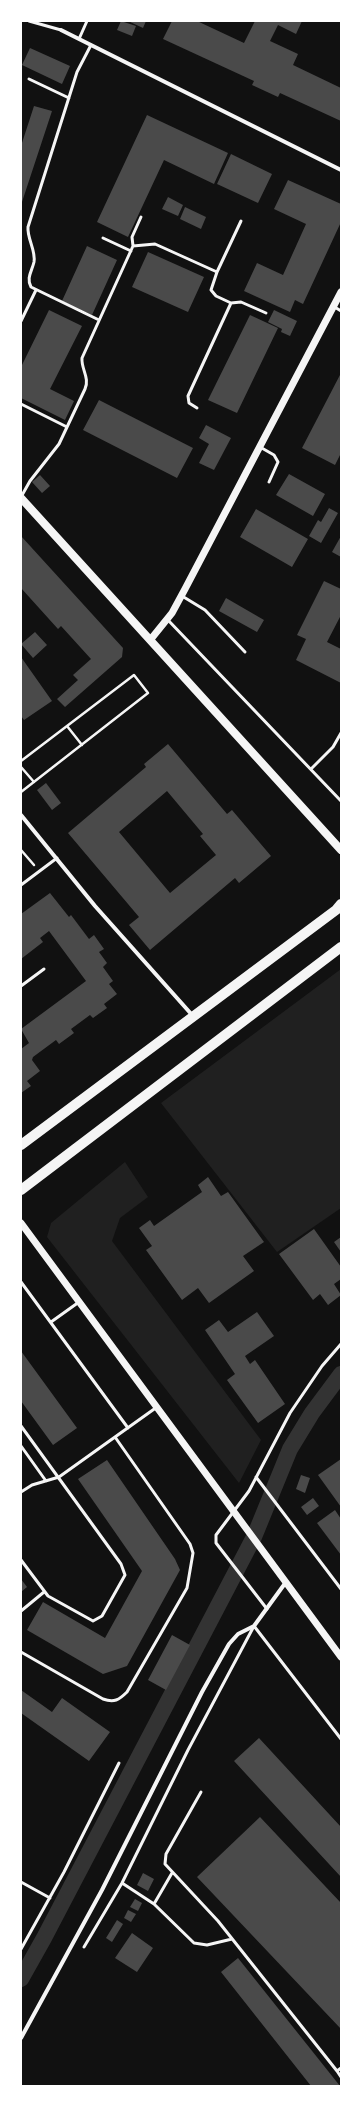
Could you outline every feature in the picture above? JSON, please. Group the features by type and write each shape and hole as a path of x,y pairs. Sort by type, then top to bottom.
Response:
{"main road":[{"path":"21,498 151,639 341,850"},
{"path":"21,1145 336,910 341,904"},
{"path":"21,1190 341,947"}],"street":[{"path":"61,30 341,170"},
{"path":"151,639 167,619 182,596 341,292"},
{"path":"21,815 96,906 193,1017"},
{"path":"21,1223 341,1657"},
{"path":"21,2038 102,1890 202,1692 229,1644 238,1634 254,1626 286,1582"}],"lane":[{"path":"29,21 61,30"},
{"path":"79,39 87,21"},
{"path":"91,45 77,72 28,227 27,236 34,253 29,282 36,290 100,320"},
{"path":"29,79 69,98"},
{"path":"21,498 30,481 59,444 87,384 82,358 131,251 133,246 132,237 141,217"},
{"path":"241,221 217,272 211,290 216,296 231,303 241,302 266,313"},
{"path":"103,238 131,251"},
{"path":"133,246 155,244 217,272"},
{"path":"21,320 36,290"},
{"path":"197,408 189,403 188,396 231,303"},
{"path":"333,306 341,310"},
{"path":"21,404 67,427"},
{"path":"260,448 274,455 278,462 269,482"},
{"path":"182,596 205,610 245,652"},
{"path":"167,619 341,801"},
{"path":"311,769 333,747 341,733"},
{"path":"21,885 57,858"},
{"path":"21,986 44,969"},
{"path":"21,1282 128,1428"},
{"path":"51,1322 79,1302"},
{"path":"267,1609 216,1542 216,1535 235,1513 249,1491 290,1413 322,1366 341,1344"},
{"path":"21,1492 32,1485 58,1478 157,1407"},
{"path":"21,1426 121,1564 125,1575 102,1616 93,1621 52,1599 44,1592 21,1560"},
{"path":"21,1652 103,1699 112,1702 121,1699 127,1692 187,1588 193,1553 190,1544 115,1437"},
{"path":"21,1446 46,1481"},
{"path":"256,1477 341,1589"},
{"path":"21,1611 44,1592"},
{"path":"84,1948 122,1883 188,1750 254,1626 341,1739"},
{"path":"21,1949 50,1898 119,1763"},
{"path":"201,1792 164,1858 165,1864 218,1921 341,2077"},
{"path":"154,1904 172,1873"},
{"path":"21,1882 50,1898"},
{"path":"122,1883 154,1904 194,1943 208,1945 232,1939"},
{"path":"337,2071 341,2068"}],"path":[{"path":"21,761 134,675 148,693 21,792"},
{"path":"67,726 82,745"},
{"path":"21,767 34,782"},
{"path":"21,850 35,867"}],"shaded area":[{"path":"341,969 341,1208 277,1252 161,1103"},
{"path":"125,1162 148,1197 120,1218 112,1241 261,1440 239,1483 47,1237 51,1223"}],"building":[{"path":"121,21 136,26 132,36 117,30"},
{"path":"128,21 146,21 143,28"},
{"path":"172,21 197,21 244,43 255,21 280,21 270,41 298,54 293,65 341,88 341,121 280,93 278,97 252,85 254,81 163,39"},
{"path":"280,21 302,21 296,34 278,25"},
{"path":"30,48 70,66 62,84 22,65"},
{"path":"34,106 52,111 21,205 21,146"},
{"path":"147,115 228,153 214,184 164,160 128,237 97,222"},
{"path":"231,154 272,174 258,203 217,184"},
{"path":"288,180 341,204 341,222 303,304 295,300 290,312 244,291 257,263 283,275 306,224 274,209"},
{"path":"168,197 183,205 178,216 162,209"},
{"path":"185,207 206,217 201,229 180,219"},
{"path":"87,246 117,260 92,315 62,301"},
{"path":"148,252 204,277 188,312 132,287"},
{"path":"49,310 82,326 50,389 74,401 65,420 21,398 21,367"},
{"path":"274,310 297,321 290,336 281,332 282,329 268,322"},
{"path":"250,315 278,328 237,413 208,400"},
{"path":"341,373 341,453 335,465 302,448"},
{"path":"99,400 193,448 177,478 83,430"},
{"path":"206,425 231,438 214,470 199,463 209,444 199,438"},
{"path":"289,474 325,494 313,516 276,495"},
{"path":"40,475 50,486 42,493 32,482"},
{"path":"329,508 338,513 321,543 309,536 318,520 321,522"},
{"path":"256,509 308,539 292,567 240,537"},
{"path":"21,536 123,648 122,657 65,707 57,699 78,680 73,675 91,659 61,626 58,629 21,588"},
{"path":"341,536 341,557 332,552"},
{"path":"324,581 341,589 341,615 327,642 341,649 341,683 296,660 306,639 297,635"},
{"path":"226,598 264,620 257,632 219,611"},
{"path":"35,632 47,645 33,658 21,644"},
{"path":"21,657 52,701 24,720 21,716"},
{"path":"168,744 227,814 232,810 271,856 239,883 235,878 150,950 129,925 139,917 68,833 146,767 144,764","holes":["167,791 203,834 200,836 216,855 170,893 119,832"]},
{"path":"46,783 61,803 52,810 37,790"},
{"path":"50,893 69,917 71,915 89,939 94,935 104,949 99,952 107,963 103,967 113,981 109,984 117,994 104,1004 107,1008 93,1018 90,1015 71,1029 74,1033 59,1044 56,1040 33,1057 32,1060 40,1071 27,1081 31,1086 21,1093 21,1049 29,1043 21,1029 86,981 49,931 40,938 43,942 21,959 21,914"},
{"path":"208,1177 221,1196 228,1192 264,1242 243,1256 254,1271 209,1303 198,1288 182,1300 146,1250 152,1246 139,1228 150,1220 154,1226 202,1192 198,1185"},
{"path":"314,1229 341,1267 341,1279 334,1284 341,1295 328,1305 320,1294 313,1300 279,1254"},
{"path":"341,1237 341,1252 334,1242"},
{"path":"257,1312 274,1336 245,1356 250,1364 255,1360 285,1404 258,1423 227,1380 235,1374 205,1330 219,1320 228,1332"},
{"path":"21,1351 77,1428 53,1445 21,1401"},
{"path":"341,1459 341,1507 318,1475"},
{"path":"107,1460 175,1559 180,1570 127,1666 103,1674 27,1630 43,1602 105,1638 142,1571 78,1479"},
{"path":"301,1475 310,1478 305,1493 296,1489"},
{"path":"313,1498 319,1506 307,1515 301,1507"},
{"path":"335,1510 341,1519 341,1555 317,1523"},
{"path":"21,1579 27,1587 21,1592"},
{"path":"172,1635 190,1645 166,1690 148,1680"},
{"path":"21,1690 52,1712 62,1698 110,1732 89,1761 21,1713"},
{"path":"259,1738 341,1827 341,1877 234,1761"},
{"path":"260,1817 341,1903 341,2029 197,1877"},
{"path":"143,1873 154,1879 148,1891 137,1885"},
{"path":"135,1899 142,1903 138,1911 130,1907"},
{"path":"128,1910 136,1914 131,1922 124,1918"},
{"path":"117,1920 123,1924 112,1942 106,1938"},
{"path":"132,1933 153,1948 137,1972 115,1958"},
{"path":"238,1958 340,2086 311,2086 221,1972"}],"waterway":[{"path":"21,1979 44,1938 254,1537 290,1449 312,1413 341,1374"}]}
